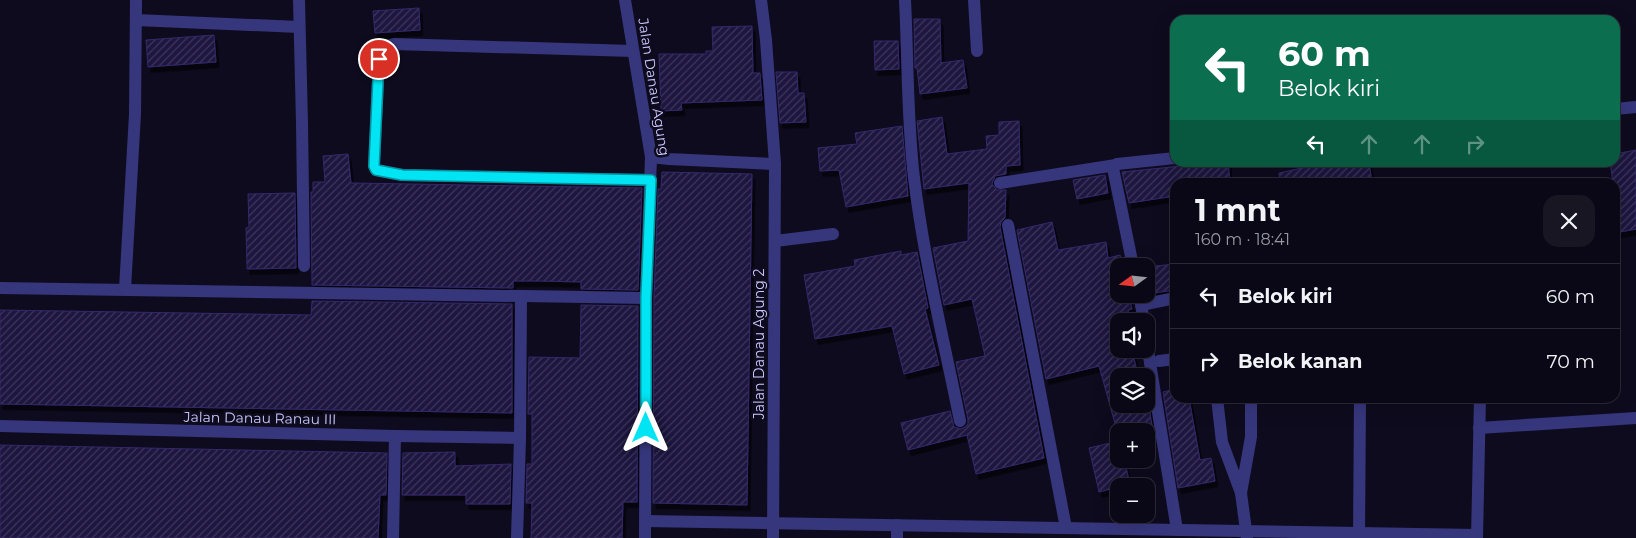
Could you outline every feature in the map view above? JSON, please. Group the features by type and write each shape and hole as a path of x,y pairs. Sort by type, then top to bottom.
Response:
{"street":[{"path":"125,289 135,114 136,0"},
{"path":"299,0 304,266"},
{"name":"Jalan Danau Agung","path":"625,0 651,157 646,298 644,538"},
{"name":"Jalan Danau Agung 2","path":"761,0 766,40 775,164 773,538"},
{"path":"905,0 914,176 960,421"},
{"path":"974,0 977,51"},
{"path":"136,20 299,27"},
{"path":"633,51 389,45 384,48 379,59 374,166 376,170 402,175 651,180"},
{"path":"1620,109 1636,107"},
{"path":"651,157 775,164"},
{"path":"1000,183 1170,159"},
{"path":"1116,165 1113,168 1113,172 1131,258"},
{"path":"1008,225 1066,528"},
{"path":"775,241 833,234"},
{"path":"0,288 646,298"},
{"path":"517,538 521,296"},
{"path":"1155,299 1170,298"},
{"path":"1149,358 1177,530"},
{"path":"1159,360 1170,359"},
{"path":"1218,403 1222,442 1241,493 1247,535"},
{"path":"1241,493 1251,437 1251,403"},
{"path":"1359,536 1360,403"},
{"path":"645,521 773,524 897,532 1017,533 1066,528 1134,534 1177,530 1247,535 1477,536 1480,403"},
{"path":"1479,428 1636,418"},
{"name":"Jalan Danau Ranau III","path":"0,426 520,438"},
{"path":"393,538 395,436"}],"building":[{"path":"419,8 420,30 375,33 373,11"},
{"path":"914,19 940,19 941,63 963,60 967,88 920,94 917,68 915,68"},
{"path":"752,26 753,73 760,73 762,100 681,103 682,110 661,111 659,54 706,54 706,51 713,51 712,27"},
{"path":"214,35 216,62 148,67 146,40"},
{"path":"874,41 898,41 899,69 875,70"},
{"path":"776,72 797,72 798,93 804,93 806,122 780,123"},
{"path":"942,117 947,154 987,149 986,136 999,135 999,122 1019,121 1020,165 1006,166 1006,174 995,176 992,184 997,190 1006,190 1005,218 1001,222 1000,227 1044,458 976,474 967,435 908,450 901,423 950,411 954,427 961,429 965,427 968,424 968,419 956,362 985,356 972,299 944,305 933,248 968,241 969,183 924,189 917,121"},
{"path":"902,126 908,196 846,207 839,170 820,171 818,148 857,144 855,133"},
{"path":"1636,150 1636,229 1620,232 1620,178 1612,178 1611,167 1620,167 1620,153"},
{"path":"348,154 351,183 642,188 638,290 581,289 581,282 539,281 513,281 513,288 312,285 311,192 313,192 313,182 325,182 323,156"},
{"path":"1172,167 1228,167 1230,178 1170,178 1170,197 1129,203 1122,172"},
{"path":"1306,167 1370,167 1371,178 1280,178 1279,173"},
{"path":"662,172 752,174 747,505 653,503 654,298 658,189 661,189"},
{"path":"1105,175 1108,193 1077,199 1073,180"},
{"path":"295,193 296,268 247,269 246,228 249,227 248,194"},
{"path":"1052,222 1058,250 1106,242 1108,258 1120,255 1121,258 1110,258 1110,303 1130,303 1132,309 1128,310 1129,313 1110,313 1110,358 1134,358 1136,368 1110,368 1110,406 1099,366 1046,379 1017,230"},
{"path":"901,251 901,255 917,252 928,308 925,309 939,365 904,374 892,326 815,339 804,275 855,266 854,260"},
{"path":"1170,265 1170,291 1155,293 1155,266"},
{"path":"312,301 512,304 512,413 0,404 0,310 311,315"},
{"path":"581,305 638,306 637,502 623,502 622,538 531,538 532,503 526,503 527,464 532,464 532,414 528,414 529,357 580,358"},
{"path":"1170,390 1170,403 1190,403 1200,460 1211,458 1215,481 1178,488 1163,392"},
{"path":"1112,413 1150,413 1152,423 1115,423"},
{"path":"1110,443 1110,468 1126,468 1129,478 1110,478 1110,489 1099,492 1089,448"},
{"path":"0,445 387,453 386,495 380,495 378,538 0,538"},
{"path":"455,452 455,466 511,464 510,504 466,504 466,495 402,495 403,453"}],"route":[{"path":"379,59 374,166 376,170 402,175 651,180 646,298 646,428"}]}
